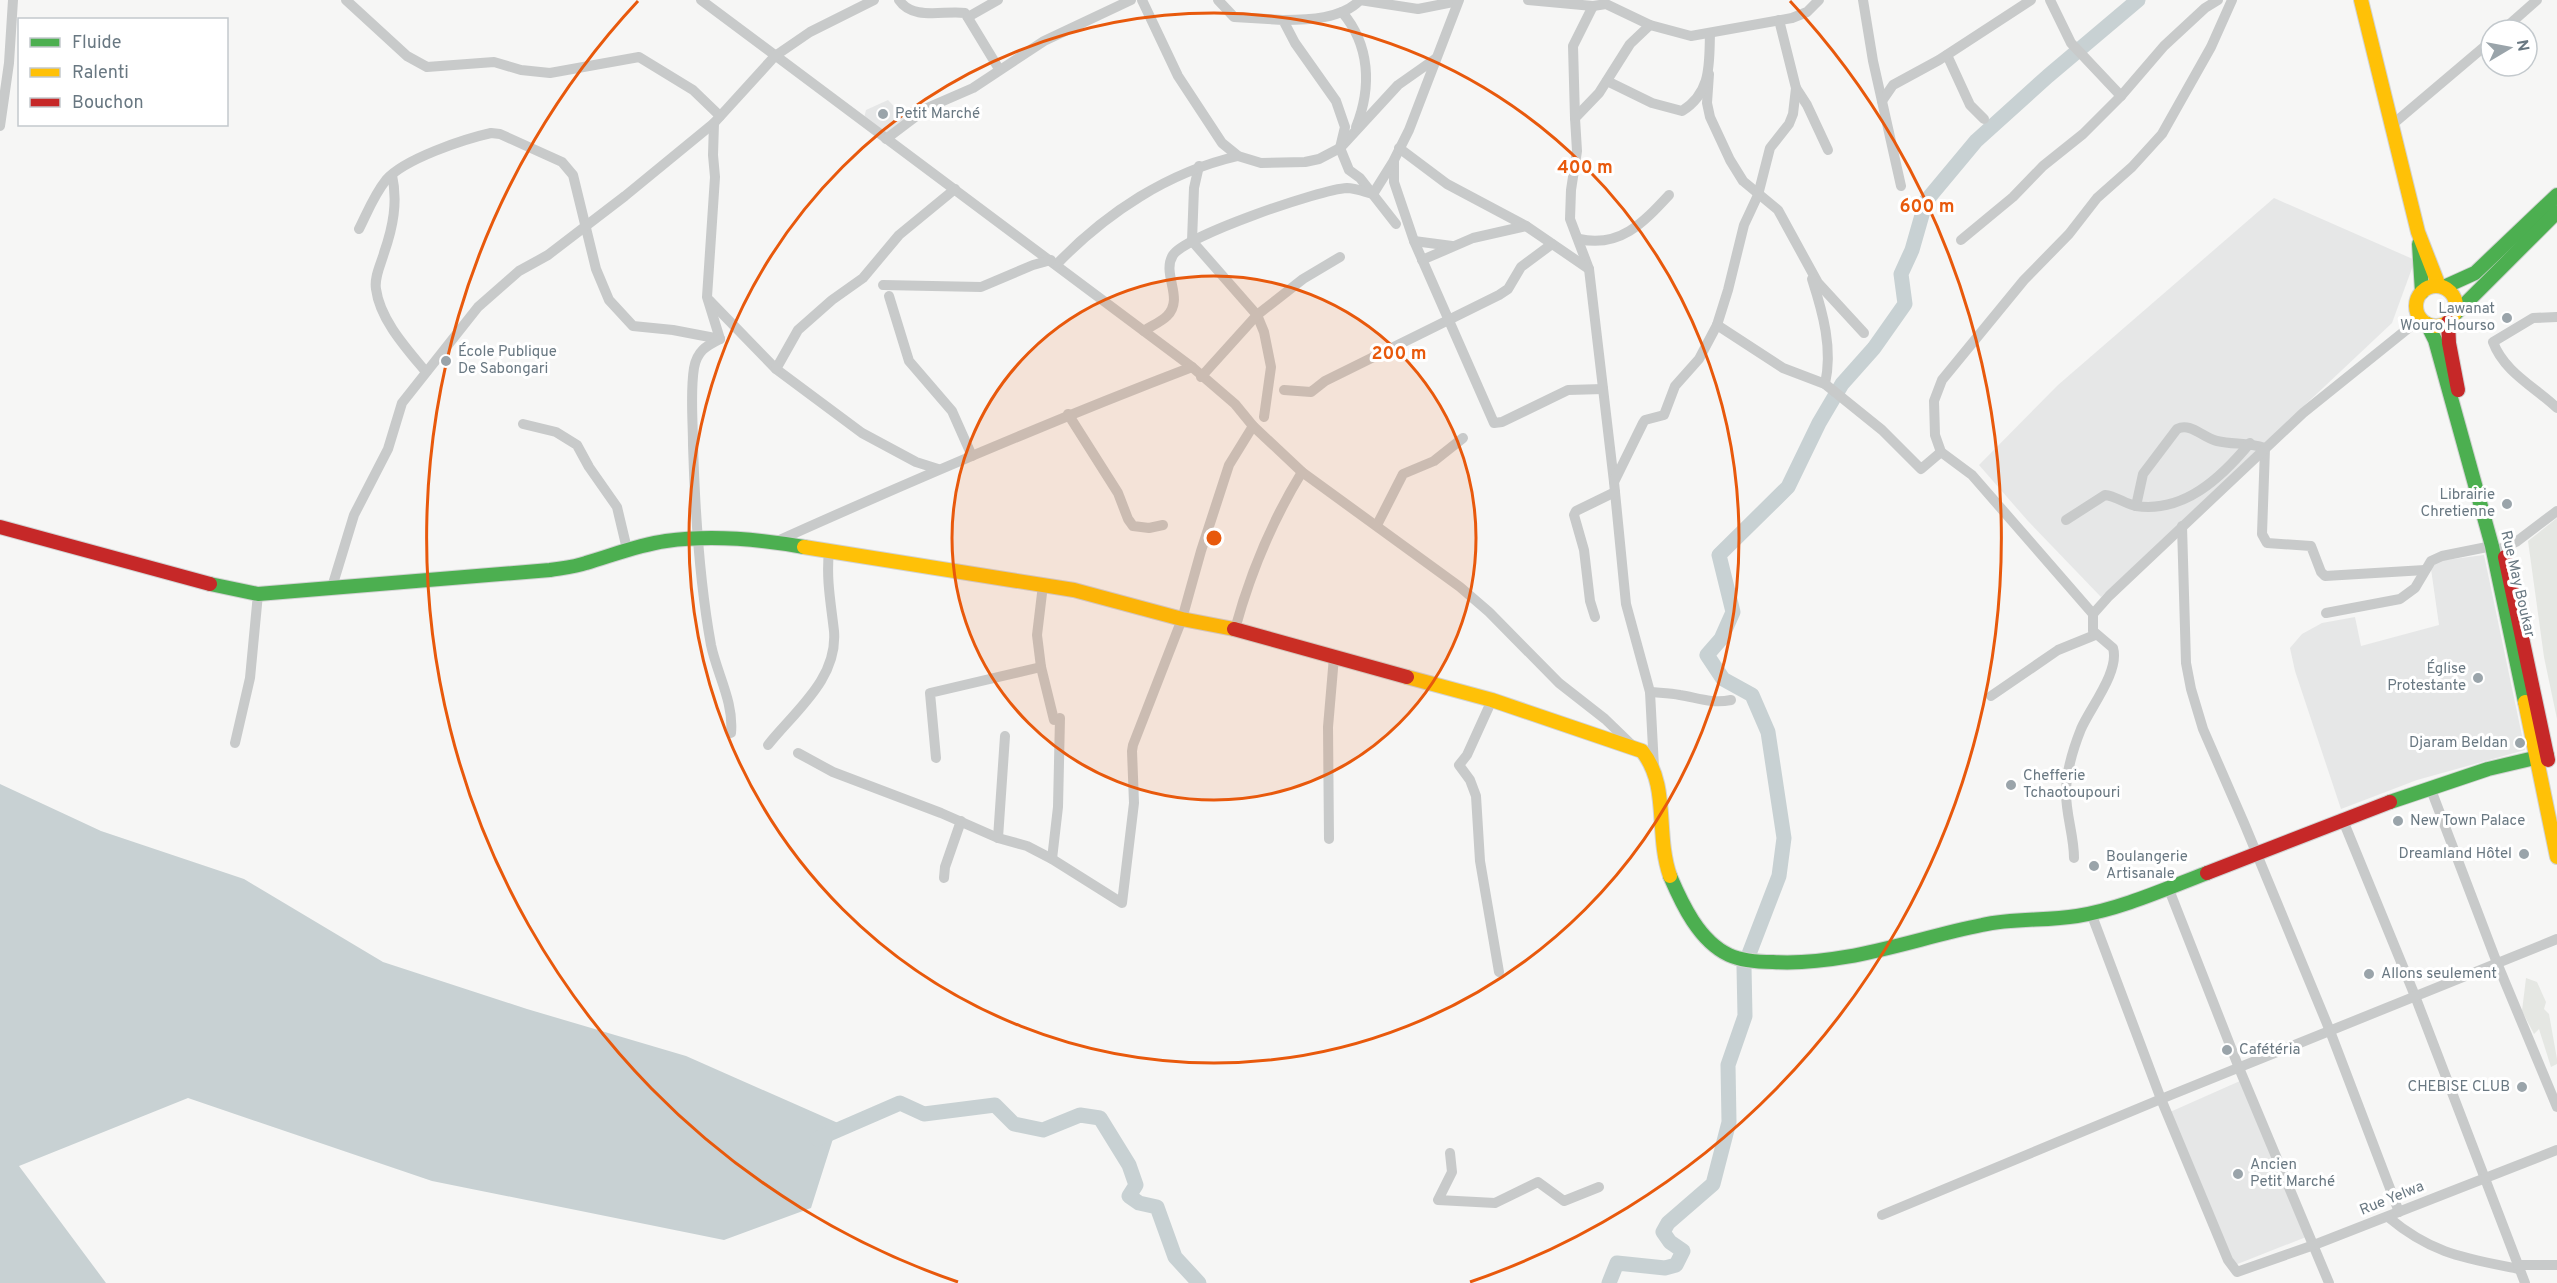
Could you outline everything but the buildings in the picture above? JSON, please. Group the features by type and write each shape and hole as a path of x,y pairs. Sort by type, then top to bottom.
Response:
{"street":[{"path":"0,126 9,63 13,0"},
{"path":"346,0 407,56 427,66 494,62 521,70 550,73 639,57 693,90 717,120 713,155 715,177 707,297 720,339"},
{"path":"700,0 1192,367 1235,404 1253,426 1302,472 1467,593 1559,683 1605,719 1646,756 1654,767"},
{"path":"332,587 354,515 387,449 399,410 478,307 519,270 548,255 717,120 775,56 810,32 874,0"},
{"path":"899,0 909,10 917,13 959,13 968,17 999,69"},
{"path":"968,17 998,0"},
{"path":"886,139 927,108 973,88 1044,41 1131,0"},
{"path":"1142,0 1178,76 1222,143 1238,156 1261,163 1284,164 1319,159 1340,148 1398,85 1435,59"},
{"path":"1218,0 1234,18 1283,20 1342,12 1351,9 1360,0 1418,9 1458,1"},
{"path":"1528,0 1600,3 1650,25 1681,34 1710,33 1779,20 1800,15 1820,1 1827,0"},
{"path":"1863,0 1901,186"},
{"path":"1882,101 1893,85 1947,55 2031,0"},
{"path":"2050,0 2071,43 2121,96"},
{"path":"1961,240 2013,197 2043,166 2083,134 2121,96 2164,46 2205,8 2218,0"},
{"path":"2093,614 1972,475 1941,452 1935,435 1934,401 1942,380 2024,280 2069,234 2097,198 2132,167 2162,134 2211,47 2232,0"},
{"path":"2361,0 2418,232 2422,292 2416,305 2424,321 2438,326 2451,319 2557,212"},
{"path":"2517,18 2537,0"},
{"path":"1373,194 1409,130 1458,1"},
{"path":"1600,3 1573,46 1578,141 1571,190 1570,219 1588,268 1615,487 1626,604 1650,692 1662,849 1677,894 1715,946 1730,956 1744,960 1795,964 1845,960 1975,926 2091,913 2168,887 2342,818 2430,787 2542,756"},
{"path":"1342,12 1359,37 1366,67 1365,98 1353,132"},
{"path":"1283,20 1295,43 1336,101 1345,127 1340,148 1349,170 1360,178 1396,224"},
{"path":"1779,20 1796,88 1807,105 1828,150"},
{"path":"1575,118 1607,81 1630,44 1650,25"},
{"path":"1710,33 1707,103 1714,129 1743,182 1778,210 1818,283 1864,333"},
{"path":"2393,124 2479,51"},
{"path":"1947,55 1970,105 1984,119"},
{"path":"1607,81 1652,103 1678,111 1686,108 1699,95 1709,74"},
{"path":"1595,617 1590,601 1584,550 1574,515 1576,511 1615,487 1643,423 1649,419 1661,417 1666,412 1675,386 1700,359 1717,325 1744,225 1758,195 1770,148 1790,124 1796,88"},
{"path":"359,229 370,202 392,175 438,149 491,133 500,134 562,162 569,168 573,175 586,226 591,256 609,300 633,326 673,330 720,339"},
{"path":"1399,147 1447,184 1526,226 1588,268"},
{"path":"883,285 981,287 1026,268 1054,262 1117,211 1199,166 1238,156"},
{"path":"1394,160 1394,182 1414,241 1494,423 1503,422 1568,390 1603,388"},
{"path":"1199,166 1194,188 1192,241 1257,315 1264,332 1271,367 1264,417"},
{"path":"392,175 395,210 377,276 376,290 397,336 426,372"},
{"path":"1144,330 1166,317 1173,309 1170,261 1174,252 1192,241 1281,205 1347,188 1373,194"},
{"path":"776,369 798,330 832,300 863,278 899,235 955,189"},
{"path":"1579,239 1602,242 1630,231 1669,195"},
{"path":"2422,292 2475,273 2557,195"},
{"path":"1422,260 1452,246 1496,232 1526,226"},
{"path":"2418,232 2441,286 2455,299 2451,319"},
{"path":"1414,241 1452,246"},
{"path":"1284,390 1311,392 1325,381 1499,295 1508,289 1521,267 1552,244"},
{"path":"1798,244 1822,312 1830,365 1825,384"},
{"path":"1201,376 1257,315 1303,279 1340,257"},
{"path":"889,296 909,361 952,411 972,456"},
{"path":"707,297 776,369 862,433 916,462 938,469"},
{"path":"2557,317 2533,318 2493,342 2497,353 2512,372 2557,408"},
{"name":"Rue May Boukar","path":"2451,319 2449,343 2459,392 2497,547 2542,756 2557,810"},
{"path":"2074,858 2074,840 2066,794 2070,764 2082,727 2114,663 2113,648 2095,635 2092,625 2093,614 2182,526 2303,413 2424,321"},
{"name":"Rue May Boukar","path":"2424,321 2435,340 2497,547"},
{"path":"1717,325 1784,368 1825,384 1882,430 1921,469 1941,452"},
{"path":"720,339 703,347 694,367 693,408 697,538 712,646 729,705 732,721 731,733"},
{"path":"775,542 1068,414 1192,367"},
{"path":"1068,414 1118,494 1128,519 1134,526 1149,528 1162,525"},
{"path":"523,424 556,432 577,445 589,467 617,507 627,549"},
{"path":"798,753 833,772 961,821 998,838 1027,846 1122,903 1134,803 1131,751 1182,619 1201,551 1230,465 1253,426"},
{"path":"2136,506 2143,474 2177,429 2190,427 2217,441 2250,443 2265,448"},
{"path":"1377,525 1403,474 1434,461 1463,438"},
{"path":"2066,520 2105,495 2136,506 2171,504 2188,499 2209,484 2250,443"},
{"path":"2265,448 2262,534 2266,543 2311,546 2321,572 2325,576 2425,570"},
{"path":"1235,630 1263,546 1286,498 1302,472"},
{"path":"2326,613 2400,599 2415,588 2429,562 2440,557 2516,542 2557,512"},
{"path":"2182,526 2186,652 2191,689 2203,729 2330,1031 2399,1212"},
{"path":"0,527 227,588 258,594 567,567 627,549 665,541 697,538 775,542 1074,590 1182,619 1235,630 1492,699 1635,748"},
{"path":"768,745 818,687 830,668 834,633 828,586 829,552"},
{"path":"1043,585 1037,635 1041,668 1057,719 1058,807 1052,859"},
{"path":"235,743 250,678 258,594"},
{"path":"1992,696 2058,650 2095,635"},
{"path":"1329,839 1328,727 1334,657"},
{"path":"936,758 930,693 1041,668"},
{"path":"1650,692 1680,694 1690,699 1708,699 1711,703 1731,700"},
{"path":"1492,699 1467,754 1459,765 1470,780 1476,796 1480,861 1499,972"},
{"path":"998,838 1005,736"},
{"name":"Rue May Boukar","path":"2542,756 2557,857"},
{"path":"2430,787 2557,1107"},
{"path":"2342,818 2415,996 2522,1276"},
{"path":"944,878 945,867 961,821"},
{"path":"2168,887 2239,1068 2329,1283"},
{"path":"2091,913 2161,1099"},
{"path":"1882,1215 2557,939"},
{"name":"Rue Yelwa","path":"2161,1099 2228,1260 2237,1272 2314,1245 2557,1150"},
{"path":"1450,1153 1452,1172 1438,1200 1495,1203 1538,1182 1564,1201 1599,1186"},
{"path":"2388,1216 2409,1234 2452,1255 2522,1276 2557,1265"}],"shaded area":[{"name":"Petit Marché","path":"888,100 906,119 887,136 864,118 866,110"},
{"path":"2274,198 2415,260 2392,323 2101,597 2028,521 1979,465 2058,385"},
{"path":"2557,518 2557,719 2544,657 2528,541"},
{"path":"2484,555 2525,750 2417,780 2341,809 2295,671 2290,648 2302,634 2322,623 2355,617 2361,646 2439,625 2430,562"},
{"path":"0,784 101,831 244,879 383,962 527,1009 686,1056 838,1123 811,1208 724,1240 432,1181 188,1098 19,1166 106,1283 0,1283"},
{"path":"2526,978 2537,982 2546,1002 2544,1009 2549,1014 2557,1059 2557,1064 2551,1067 2539,1029 2534,1034 2522,1011"},
{"name":"Ancien Petit Marché","path":"2240,1081 2306,1237 2235,1265 2170,1112"}],"waterway":[{"path":"1609,1283 1617,1263 1665,1268 1676,1265 1683,1251 1670,1242 1663,1232 1668,1223 1713,1184 1729,1122 1728,1065 1745,1016 1744,967 1779,876 1784,838 1768,732 1752,695 1723,679 1707,655 1721,639 1733,612 1719,555 1788,487 1819,423 1842,384 1874,348 1905,304 1901,274 1912,250 1926,201 1976,141 2138,0"},
{"path":"817,1139 900,1103 924,1114 995,1105 1014,1124 1043,1130 1080,1115 1100,1118 1129,1165 1136,1185 1129,1196 1139,1203 1157,1207 1175,1257 1199,1283"}],"traffic: fast":[{"path":"2444,287 2475,273 2557,195"},
{"path":"2454,315 2557,212"},
{"path":"2419,244 2422,292"},
{"path":"2427,324 2435,340 2492,546 2525,702"},
{"path":"210,584 258,594 550,570 582,564 645,545 683,539 735,539 804,547"},
{"path":"2390,802 2488,769 2547,755"},
{"path":"1670,876 1693,921 1718,949 1745,960 1800,962 1853,956 1994,923 2065,918 2093,913 2143,898 2207,873"}],"traffic: slow":[{"path":"2361,0 2418,232 2439,286"},
{"path":"2436,286 2444,287 2450,292 2455,298 2456,306 2455,314 2450,320 2444,325 2436,326 2428,325 2422,320 2417,314 2416,306 2417,298 2422,292 2428,287 2436,286"},
{"path":"804,547 1074,590 1182,619 1234,629"},
{"path":"1407,677 1492,700 1642,751 1656,779 1663,843 1670,876"},
{"path":"2525,702 2557,857"}],"traffic: jam":[{"path":"2448,322 2449,343 2458,390"},
{"path":"0,527 210,584"},
{"path":"2505,557 2548,760"},
{"path":"1234,629 1407,677"},
{"path":"2207,873 2390,802"}],"place":[{"name":"Petit Marché","path":"883,114"},
{"name":"Lawanat Wouro Hourso","path":"2507,318"},
{"name":"École Publique De Sabongari","path":"446,361"},
{"name":"Librairie Chretienne","path":"2507,504"},
{"name":"Église Protestante","path":"2478,678"},
{"name":"Djaram Beldan","path":"2520,743"},
{"name":"Chefferie Tchaotoupouri","path":"2011,785"},
{"name":"New Town Palace","path":"2398,821"},
{"name":"Dreamland Hôtel","path":"2524,854"},
{"name":"Boulangerie Artisanale","path":"2094,866"},
{"name":"Allons seulement","path":"2369,974"},
{"name":"Cafétéria","path":"2227,1050"},
{"name":"CHEBISE CLUB","path":"2522,1087"},
{"name":"Ancien Petit Marché","path":"2238,1174"}]}
